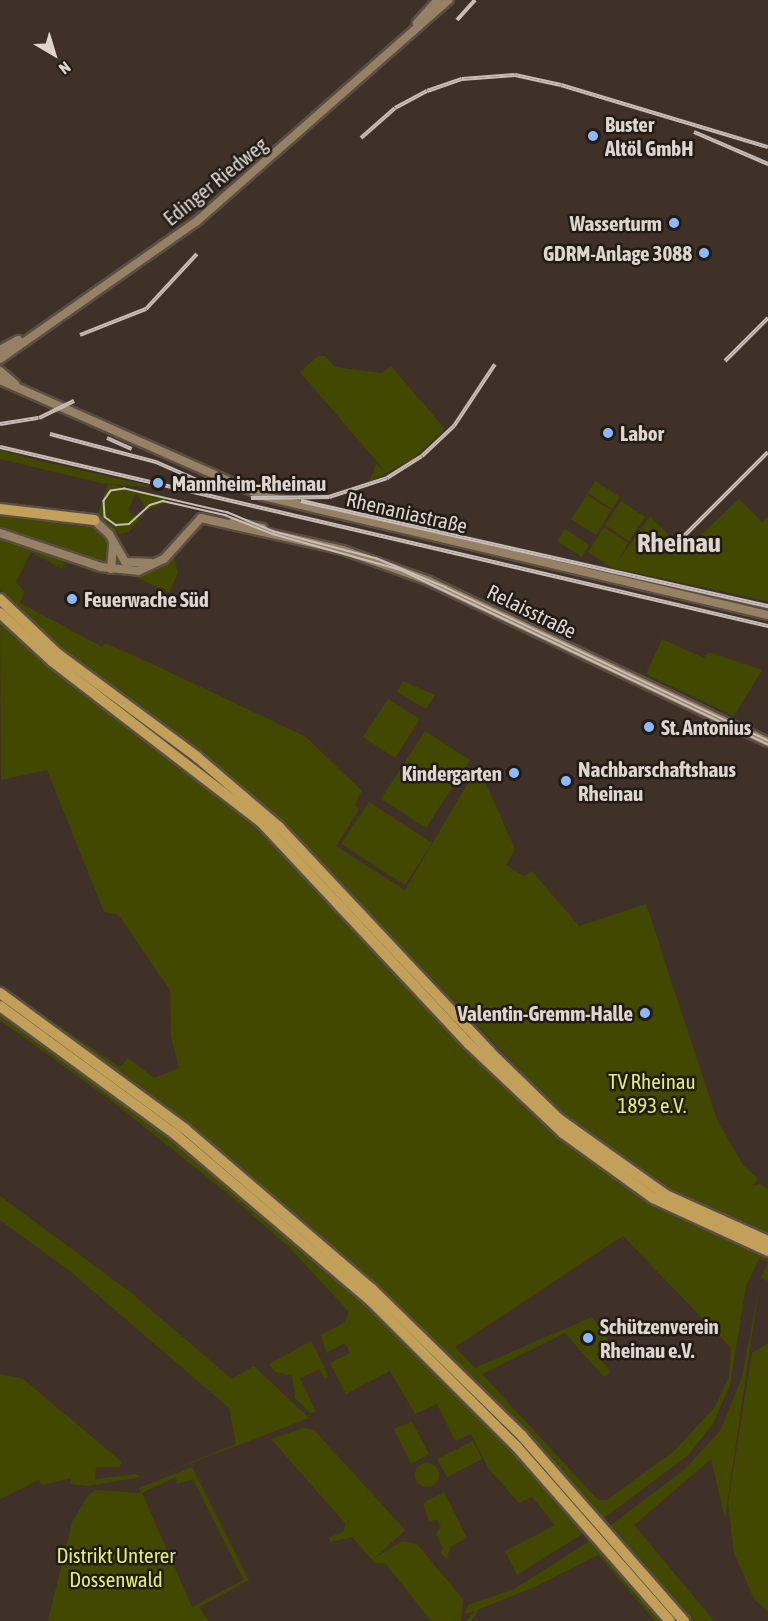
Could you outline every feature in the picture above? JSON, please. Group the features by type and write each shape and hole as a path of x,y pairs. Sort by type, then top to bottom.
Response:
{"highway":[{"path":"0,509 94,520"},
{"path":"0,599 52,649 208,777 275,836 480,1056 563,1133 669,1207 768,1251"},
{"path":"0,613 52,661 211,769 279,827 490,1052 560,1119 666,1195 768,1241"},
{"path":"0,993 185,1128 372,1289 522,1436 684,1621"},
{"path":"0,1006 185,1142 371,1301 516,1446 670,1621"}],"main road":[{"path":"426,11 432,0"},
{"name":"Edinger Riedweg","path":"408,35 426,11 438,0"},
{"name":"Edinger Riedweg","path":"2,354 196,221 448,0"},
{"path":"2,354 2,376"},
{"name":"Rhenaniastraße","path":"2,376 20,389 262,496 768,615"},
{"name":"Relaisstraße","path":"0,533 111,569 132,570 153,567 169,553 198,519 249,523 273,534 359,555 414,574 768,742"},
{"path":"94,520 125,562 142,565"},
{"path":"111,569 115,548"},
{"name":"Relaisstraße","path":"132,570 169,553"}],"green space":[{"path":"318,356 325,356 335,367 382,373 391,366 445,429 413,459 369,482 376,464 385,471 300,372"},
{"path":"0,450 159,488 101,483 0,459"},
{"path":"595,481 620,497 612,509 588,493"},
{"path":"108,484 166,496 165,503 147,510 136,493 128,510 134,516 145,513 129,532 115,535 97,516"},
{"path":"587,495 611,510 596,535 571,519"},
{"path":"739,499 762,522 768,517 768,601 613,568 588,552 604,527 628,543 616,564 650,516 684,551"},
{"path":"621,501 645,517 629,541 605,525"},
{"path":"0,513 98,527 110,546 107,565 0,530"},
{"path":"565,529 589,545 582,557 557,541"},
{"name":"TV Rheinau 1893 e.V.","path":"0,537 66,560 62,569 31,552 16,582 25,592 20,603 102,647 105,643 306,737 362,791 354,805 359,809 336,846 405,890 478,766 515,849 506,865 524,876 532,871 579,926 646,904 717,1120 743,1165 758,1179 752,1186 761,1184 768,1189 768,1236 662,1186 602,1146 551,1103 280,819 204,755 67,654 17,608 0,589"},
{"path":"173,555 178,572 169,593 138,578"},
{"path":"0,621 65,679 267,836 459,1042 566,1144 669,1214 768,1258 768,1262 759,1259 746,1286 730,1385 713,1424 687,1456 604,1518 498,1402 312,1227 148,1093 0,986 120,1067 128,1058 154,1078 179,1068 171,1037 170,990 118,914 104,912 47,770 1,780","holes":["623,1236 731,1348 729,1377 715,1407 673,1452 607,1500 598,1500 482,1374 565,1333 604,1377 611,1372 596,1354 610,1343 592,1317 475,1368 455,1347"]},
{"path":"662,639 704,658 708,652 762,670 734,716 646,674"},
{"path":"403,681 435,695 426,709 397,692"},
{"path":"388,699 420,719 395,758 363,737"},
{"path":"425,731 470,760 426,828 381,799"},
{"path":"369,802 432,843 405,885 341,844"},
{"path":"0,1012 131,1107 301,1246 435,1371 587,1531 517,1575 505,1551 555,1525 532,1497 519,1503 489,1469 471,1434 455,1441 437,1404 415,1414 390,1371 346,1394 330,1363 350,1353 345,1343 326,1353 321,1335 345,1322 349,1312 289,1247 233,1198 116,1104 0,1020"},
{"path":"0,1196 130,1292 232,1379 254,1366 309,1418 151,1478 236,1444 229,1408 71,1272 0,1220"},
{"path":"768,1262 768,1281 761,1278"},
{"path":"759,1287 725,1518 711,1459 634,1525 714,1621 691,1621 611,1525 684,1470 720,1431 742,1377"},
{"path":"311,1341 329,1377 325,1379 319,1369 300,1378 316,1412 310,1413 295,1398 292,1376 275,1372 269,1364"},
{"path":"768,1343 768,1612 754,1599 734,1553 728,1503 752,1353"},
{"path":"0,1374 23,1379 122,1462 119,1467 96,1467 95,1479 136,1474 141,1477 88,1486 70,1484 71,1478 42,1485 39,1480 0,1499"},
{"path":"412,1422 429,1454 411,1464 394,1429"},
{"path":"303,1428 314,1430 405,1530 375,1558 402,1541 417,1544 463,1599 461,1621 431,1621 385,1563 375,1563 352,1537 330,1542 329,1538 344,1531 345,1523 271,1439"},
{"path":"473,1441 482,1459 447,1477 437,1459"},
{"path":"427,1463 436,1466 439,1475 436,1484 427,1487 418,1484 415,1475 418,1466"},
{"name":"Distrikt Unterer Dossenwald","path":"192,1467 249,1580 199,1607 208,1621 48,1621 72,1522 89,1494 96,1490 141,1493 139,1488","holes":["176,1477 177,1484 193,1479 244,1580 192,1607 142,1493"]},
{"path":"444,1492 467,1538 450,1547 447,1559 440,1553 443,1548 436,1534 441,1528 437,1520 429,1521 423,1503"},
{"path":"593,1539 663,1621 655,1621 598,1555 537,1586 477,1610 471,1621 466,1621 476,1611 465,1614 468,1605 514,1589"}],"tram line":[{"path":"768,741 446,588 377,559 274,532 228,513 125,489 111,491 104,501 105,517 116,525 129,524 150,505 163,501 225,515 273,534 401,570 768,744"}],"railway":[{"path":"457,20 475,0"},
{"path":"361,138 395,108 427,91 462,79 515,75 561,85 768,147"},
{"path":"694,132 768,164"},
{"path":"80,335 146,309 197,254"},
{"path":"725,361 768,318"},
{"path":"251,498 329,497 387,478 422,456 454,426 495,364"},
{"path":"0,424 39,418 74,401"},
{"path":"50,434 156,462 199,481"},
{"path":"107,438 132,449"},
{"path":"0,447 768,626"},
{"path":"678,542 768,452"},
{"path":"301,501 768,606"}],"place":[{"name":"Buster Altöl GmbH","path":"593,136"},
{"name":"Wasserturm","path":"674,223"},
{"name":"GDRM-Anlage 3088","path":"704,253"},
{"name":"Labor","path":"608,433"},
{"name":"Mannheim-Rheinau","path":"158,483"},
{"name":"Feuerwache Süd","path":"72,599"},
{"name":"St. Antonius","path":"649,727"},
{"name":"Kindergarten","path":"514,773"},
{"name":"Nachbarschaftshaus Rheinau","path":"566,781"},
{"name":"Valentin-Gremm-Halle","path":"645,1013"},
{"name":"Schützenverein Rheinau e.V.","path":"588,1338"}],"district":[{"name":"Rheinau","path":"679,543"}]}
